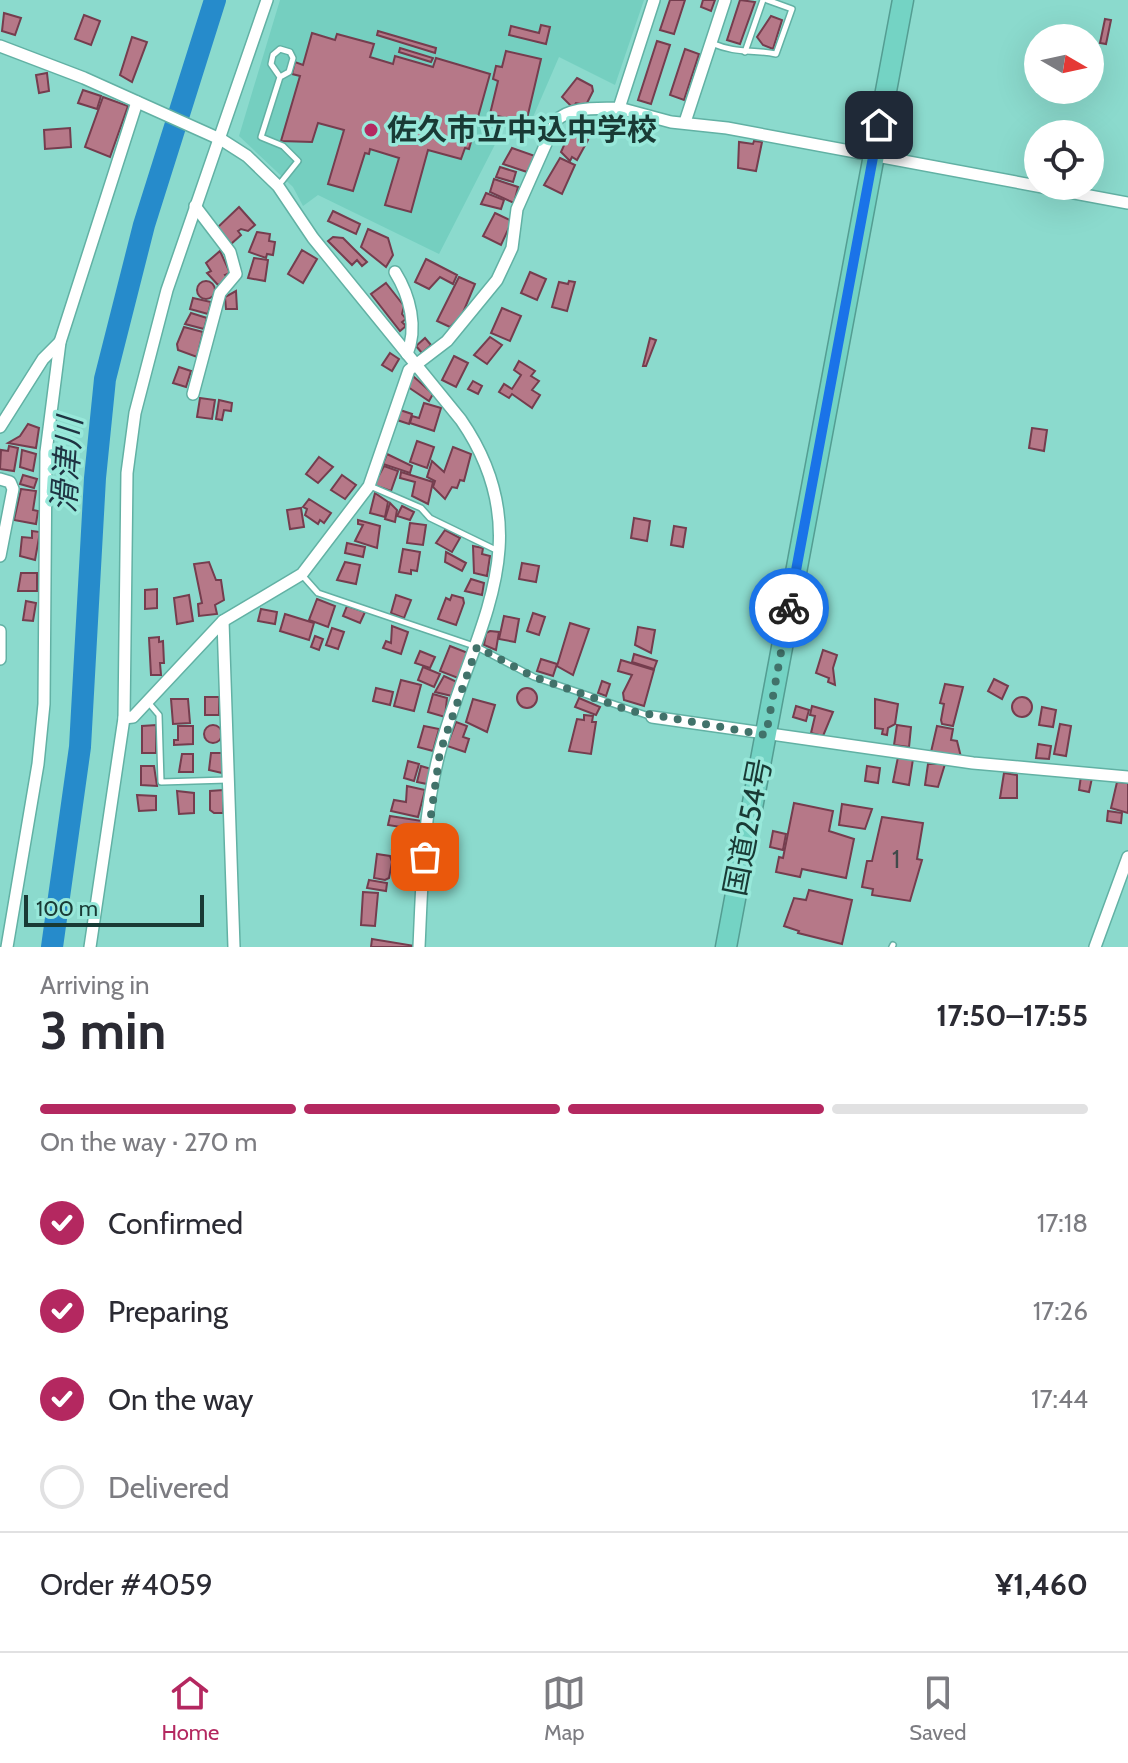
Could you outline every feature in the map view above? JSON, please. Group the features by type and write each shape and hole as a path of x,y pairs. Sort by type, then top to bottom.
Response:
{"highway":[{"name":"国道254号","path":"726,947 903,0"}],"street":[{"path":"90,947 124,718 127,473 135,413 145,366 195,206 267,0"},
{"path":"619,108 654,0"},
{"path":"685,122 725,0"},
{"path":"0,46 138,102 220,139 247,156 278,186 313,238 461,420 481,454 498,509 501,552 477,647 435,771 427,826 419,947"},
{"path":"7,947 38,764 44,704 46,452 60,342 138,102"},
{"path":"411,359 447,341 497,280 512,248 517,209 556,121 575,111 619,108 671,122 685,122 1128,203"},
{"path":"193,394 220,293 236,274 230,252 195,206"},
{"path":"124,718 133,717 223,621 302,574 369,486 411,359 413,329 405,287 395,272"},
{"path":"0,427 43,359 60,342"},
{"path":"0,479 10,482 13,489 0,556"},
{"path":"223,621 234,947"},
{"path":"0,631 0,659"},
{"path":"652,717 973,763 1128,777"},
{"path":"1095,947 1128,857"}],"lane":[{"path":"711,42 735,53 744,52 756,50 776,54 792,9 765,0 744,52"},
{"path":"278,186 298,161 283,146 261,137 280,77 289,72 293,58 290,52 280,49 273,55 271,64 280,77"},
{"path":"369,486 421,508 430,518 501,552"},
{"path":"302,574 318,593 477,647 534,677 652,717"},
{"path":"147,701 159,715 161,782 230,780"}],"shaded area":[{"name":"佐久市立中込中学校","path":"280,0 644,0 615,85 559,57 530,124 508,119 439,254 318,195 303,206 293,187 239,136"}],"building":[{"path":"670,0 685,0 674,34 660,30"},
{"path":"703,0 715,0 711,11 701,7"},
{"path":"740,0 755,2 740,44 727,40"},
{"path":"4,13 21,18 15,35 2,31"},
{"path":"84,15 100,21 91,45 75,39"},
{"path":"771,16 782,20 773,49 763,45 757,37"},
{"path":"1105,19 1111,20 1106,44 1104,44"},
{"path":"541,25 550,27 546,44 509,35 511,26 539,33"},
{"path":"378,31 436,48 435,53 377,35"},
{"path":"312,33 335,40 337,34 374,44 370,57 393,64 395,56 433,67 436,58 490,74 469,149 465,148 461,159 428,150 411,212 385,205 399,158 370,149 369,154 365,153 353,191 328,184 344,130 318,123 312,142 281,141 300,76 292,74 295,62 303,65"},
{"path":"132,37 147,42 132,82 120,75"},
{"path":"657,41 670,45 651,104 638,100"},
{"path":"400,48 433,58 431,62 399,52"},
{"path":"685,49 699,54 684,100 670,95"},
{"path":"506,51 541,59 526,123 490,114 498,81 493,79 496,66 502,67"},
{"path":"47,73 49,91 39,93 36,75"},
{"path":"577,78 592,86 593,91 586,105 576,103 573,108 562,97"},
{"path":"83,90 101,96 97,109 78,103"},
{"path":"103,97 128,106 110,157 85,147"},
{"path":"617,114 617,122 601,124 601,116"},
{"path":"70,128 71,147 45,149 44,130"},
{"path":"570,132 588,140 577,160 572,157 570,161 561,152"},
{"path":"754,141 762,142 756,171 738,168 739,142 753,144"},
{"path":"512,148 535,156 527,172 503,164"},
{"path":"560,158 575,165 562,194 544,185"},
{"path":"500,167 516,172 513,182 496,177"},
{"path":"494,179 518,187 514,203 490,192"},
{"path":"486,193 504,200 501,209 481,204"},
{"path":"239,207 255,225 248,231 238,231 241,235 231,244 218,227"},
{"path":"333,211 360,224 356,234 328,221"},
{"path":"495,213 512,221 501,245 483,236"},
{"path":"368,229 388,238 393,255 386,267 361,247"},
{"path":"257,232 270,234 269,241 275,242 273,255 267,254 266,258 249,252"},
{"path":"333,237 343,238 367,262 362,266 357,260 352,265 328,241"},
{"path":"302,250 317,259 303,283 288,274"},
{"path":"220,251 230,273 225,275 228,279 218,285 207,273 211,271 206,263"},
{"path":"254,258 268,260 265,281 248,278"},
{"path":"426,259 457,275 453,284 440,277 429,289 415,282"},
{"path":"530,272 546,279 537,300 521,293"},
{"path":"459,277 475,284 462,315 450,327 437,321"},
{"path":"206,281 215,290 206,299 197,290"},
{"path":"569,281 575,282 567,311 552,307 559,282 568,284"},
{"path":"386,283 404,306 402,314 406,319 402,322 406,326 400,331 371,294"},
{"path":"236,291 237,309 226,309 225,297"},
{"path":"193,298 211,302 208,314 190,309"},
{"path":"502,308 521,316 510,341 491,333"},
{"path":"191,313 207,318 204,329 185,324"},
{"path":"184,327 203,332 197,357 178,350 177,344"},
{"path":"490,337 502,345 487,364 474,355"},
{"path":"425,338 431,345 422,353 416,346"},
{"path":"650,338 656,340 646,366 643,366"},
{"path":"390,353 399,359 392,371 382,365"},
{"path":"454,356 468,363 456,387 442,380"},
{"path":"519,361 535,371 531,376 539,381 532,390 540,395 532,408 512,394 509,398 499,392 504,384 512,389 521,375 514,370"},
{"path":"179,367 191,371 186,387 173,383"},
{"path":"413,376 433,394 429,401 408,387"},
{"path":"473,381 482,386 478,394 468,389"},
{"path":"200,398 215,400 212,419 197,417"},
{"path":"219,400 232,403 231,411 224,410 222,420 216,419"},
{"path":"424,403 441,408 434,431 410,423 412,416 419,418"},
{"path":"400,410 412,414 409,424 397,420"},
{"path":"28,424 39,428 36,448 8,443 20,436"},
{"path":"1032,428 1047,430 1044,451 1029,448"},
{"path":"417,441 434,447 427,468 410,462"},
{"path":"9,446 18,448 14,471 0,469 1,450 8,451"},
{"path":"453,447 471,454 464,481 460,480 457,488 452,487 445,499 433,487 435,481 427,477 432,461 444,472"},
{"path":"22,450 36,454 33,471 20,467"},
{"path":"387,454 412,466 410,473 383,464"},
{"path":"319,457 333,467 318,483 306,474"},
{"path":"384,466 398,471 391,491 374,485"},
{"path":"401,472 433,482 428,504 412,496 415,482 400,478"},
{"path":"23,475 37,479 34,488 20,484"},
{"path":"342,475 356,485 345,499 331,490"},
{"path":"21,489 36,491 33,510 38,511 36,524 14,520"},
{"path":"375,493 388,502 385,517 370,513"},
{"path":"309,499 331,513 324,523 320,520 318,524 305,515 307,509 303,507"},
{"path":"390,503 397,510 395,522 385,519"},
{"path":"402,506 414,512 410,520 397,516"},
{"path":"301,508 304,527 290,529 287,510"},
{"path":"634,518 650,521 647,541 631,538"},
{"path":"358,520 380,526 377,548 355,541 363,525 358,524"},
{"path":"410,523 426,525 423,545 407,543"},
{"path":"674,526 686,528 683,547 671,545"},
{"path":"445,530 460,538 452,552 436,543"},
{"path":"32,531 40,532 35,560 20,556 22,537 32,538"},
{"path":"347,543 365,547 363,557 345,553"},
{"path":"473,546 483,548 482,554 490,556 487,576 474,573"},
{"path":"403,549 420,552 417,571 411,570 411,574 399,572"},
{"path":"446,552 466,563 462,571 445,562"},
{"path":"209,562 216,580 221,580 224,600 215,605 217,614 199,616 198,604 202,603 194,564"},
{"path":"345,562 360,565 356,584 337,580"},
{"path":"522,563 539,566 536,582 519,579"},
{"path":"21,573 37,573 37,591 18,591"},
{"path":"471,579 484,583 482,595 465,591"},
{"path":"157,589 157,608 145,609 145,590"},
{"path":"189,595 193,621 177,624 174,598"},
{"path":"396,595 411,600 404,618 391,613"},
{"path":"452,595 463,598 464,603 456,625 438,619 446,598 450,600"},
{"path":"317,599 335,606 328,627 309,620"},
{"path":"26,601 36,603 33,621 23,620"},
{"path":"347,606 365,612 360,623 343,616"},
{"path":"261,609 277,612 275,624 258,621"},
{"path":"533,613 545,617 539,635 527,631"},
{"path":"285,614 314,623 309,640 280,631"},
{"path":"504,616 519,619 515,642 499,639"},
{"path":"570,623 589,629 573,675 557,666"},
{"path":"392,626 408,632 401,654 383,648 386,641 391,643"},
{"path":"638,627 655,630 651,653 635,645"},
{"path":"332,628 344,632 338,649 326,645"},
{"path":"499,632 496,650 484,645 486,633"},
{"path":"315,636 323,639 319,650 311,647"},
{"path":"159,637 159,642 163,641 164,663 160,663 161,675 151,675 149,638"},
{"path":"450,646 468,653 458,678 440,671"},
{"path":"823,650 837,655 833,668 835,685 828,682 829,678 816,673"},
{"path":"420,651 435,657 430,668 415,663"},
{"path":"634,654 657,661 654,669 632,662"},
{"path":"541,659 557,664 553,676 537,671"},
{"path":"621,660 654,670 644,706 624,700 623,693 632,675 618,671"},
{"path":"423,667 440,674 434,687 418,680"},
{"path":"444,676 457,682 452,696 435,692"},
{"path":"994,679 1008,686 1002,699 988,691"},
{"path":"401,680 421,685 414,711 394,706"},
{"path":"602,681 610,684 606,696 598,693"},
{"path":"945,684 963,687 953,726 942,724 941,720 944,704 940,703"},
{"path":"376,688 393,692 390,705 373,701"},
{"path":"527,688 534,691 537,698 534,705 527,708 520,705 517,698 520,691"},
{"path":"433,694 447,698 445,717 428,712"},
{"path":"205,697 219,697 219,715 205,715"},
{"path":"1022,697 1029,700 1032,707 1029,714 1022,717 1015,714 1012,707 1015,700"},
{"path":"579,698 600,707 596,715 575,707"},
{"path":"171,699 188,699 190,723 173,724"},
{"path":"473,699 495,705 487,732 466,722"},
{"path":"875,699 898,704 895,724 888,728 887,735 882,734 883,729 875,728"},
{"path":"796,706 809,710 806,721 793,717"},
{"path":"812,706 833,712 823,736 811,733 815,716 810,715"},
{"path":"1042,707 1056,710 1053,727 1039,725"},
{"path":"584,715 593,716 592,722 596,722 591,754 569,751 577,719 584,720"},
{"path":"456,722 467,726 463,737 469,739 465,752 447,746"},
{"path":"1060,724 1071,726 1066,756 1054,754"},
{"path":"156,725 156,753 142,753 142,726"},
{"path":"213,725 222,734 213,743 204,734"},
{"path":"897,725 911,727 909,747 894,745"},
{"path":"178,726 193,726 193,744 174,745 174,740 178,740"},
{"path":"424,726 439,729 433,751 418,747"},
{"path":"937,726 953,729 951,740 957,741 961,757 931,752"},
{"path":"1038,744 1051,746 1049,759 1036,758"},
{"path":"211,753 222,753 222,773 209,770"},
{"path":"182,754 193,754 193,772 179,772"},
{"path":"898,757 913,759 909,785 893,782"},
{"path":"408,761 419,764 414,781 404,778"},
{"path":"928,764 945,764 938,787 925,785"},
{"path":"141,766 154,766 157,786 141,785"},
{"path":"421,766 431,769 427,784 417,782"},
{"path":"867,766 880,768 878,783 865,781"},
{"path":"1004,773 1017,775 1017,798 1000,798"},
{"path":"1081,776 1092,778 1089,792 1079,790"},
{"path":"1117,782 1128,783 1128,813 1111,808"},
{"path":"407,786 425,790 418,817 391,811 394,800 406,802"},
{"path":"223,790 223,813 214,813 210,810 210,791"},
{"path":"177,791 194,793 194,813 179,814"},
{"path":"137,795 156,796 156,810 139,811"},
{"path":"794,803 833,811 829,831 854,839 846,878 802,869 800,877 776,872 779,857 783,858"},
{"path":"842,804 872,809 865,829 839,825"},
{"path":"1108,811 1122,813 1121,823 1107,821"},
{"path":"390,816 422,821 420,830 388,825"},
{"path":"882,817 923,823 917,859 922,860 910,901 872,895 873,889 862,887 867,861 872,861"},
{"path":"395,831 418,835 415,853 392,849"},
{"path":"773,831 786,834 783,850 770,847"},
{"path":"377,854 390,856 392,862 389,878 385,880 374,878"},
{"path":"406,865 420,868 418,881 404,879"},
{"path":"369,880 387,883 386,891 367,888"},
{"path":"809,890 852,900 842,944 798,933 784,926 794,898 806,900"},
{"path":"363,892 378,893 375,926 361,925"},
{"path":"372,939 415,946 415,947 371,947"}],"waterway":[{"name":"滑津川","path":"52,947 80,747 95,478 105,379 144,225 215,0"}],"way so far":[{"path":"425,857 435,771 462,682 477,647 534,677 631,711 766,735 789,608"}],"place":[{"name":"佐久市立中込中学校","path":"371,130"}],"route":[{"path":"789,608 879,125"}]}
